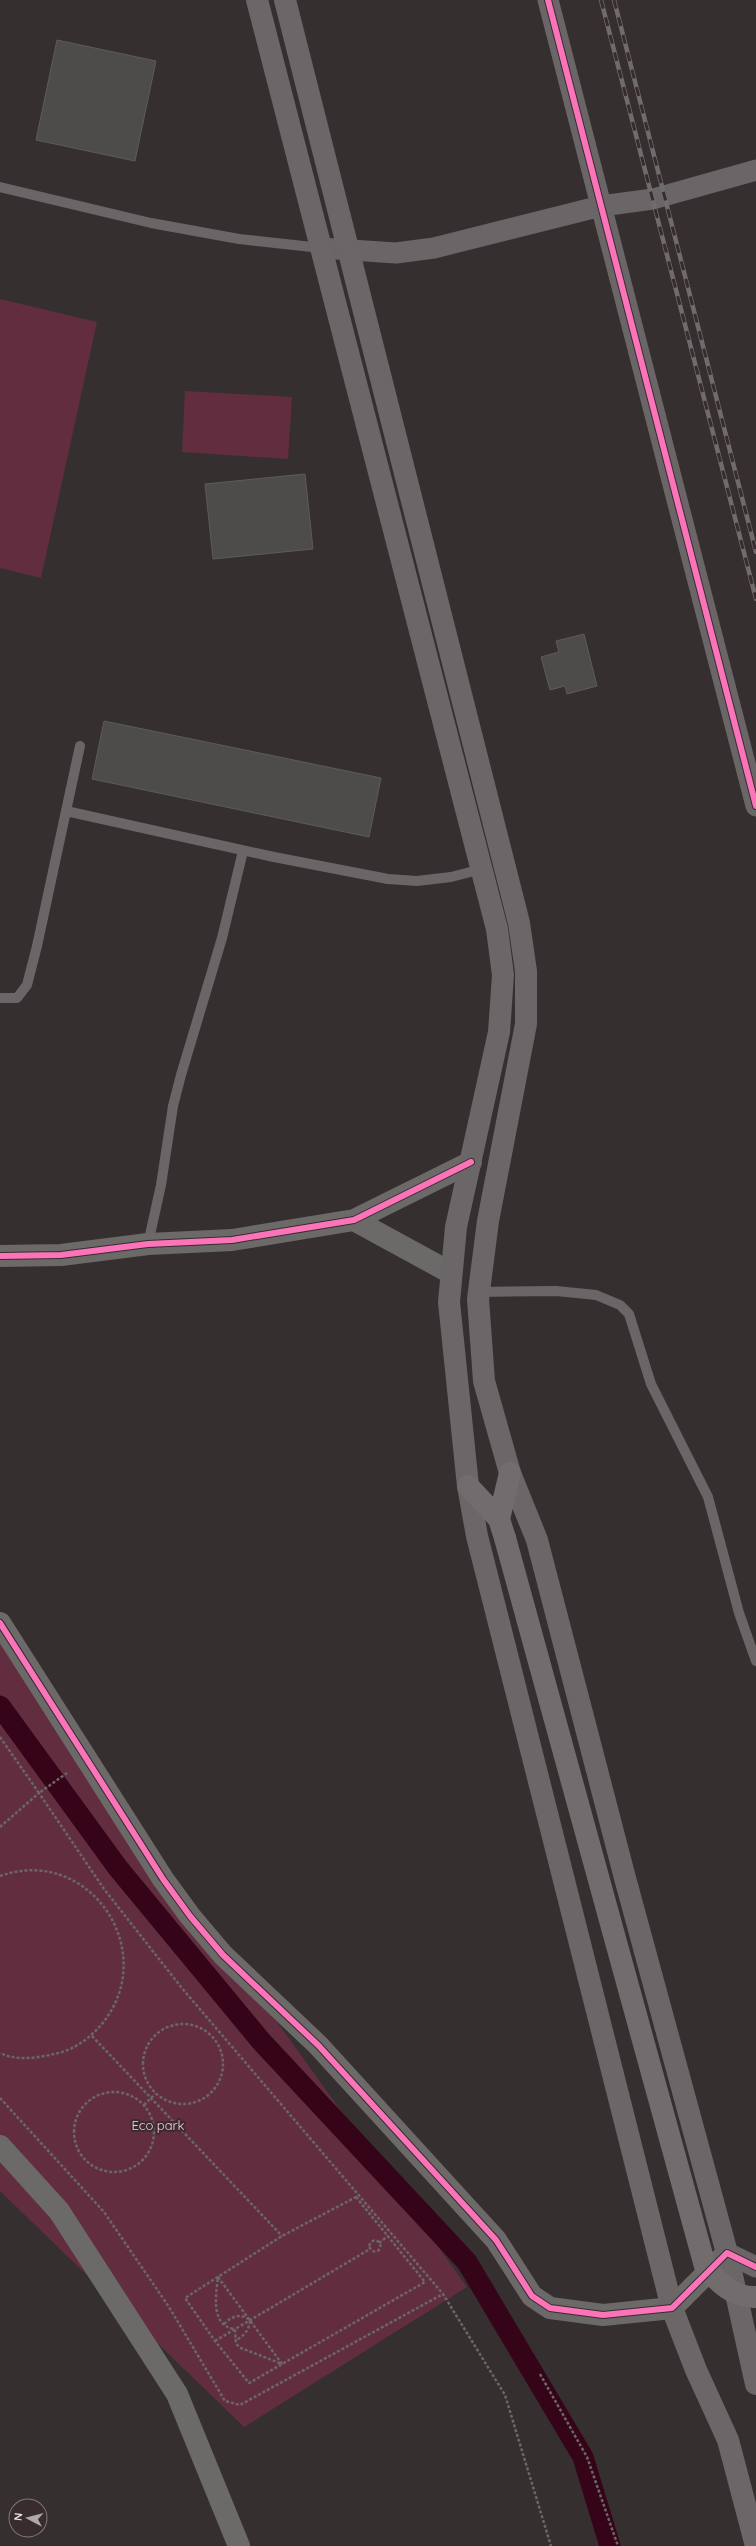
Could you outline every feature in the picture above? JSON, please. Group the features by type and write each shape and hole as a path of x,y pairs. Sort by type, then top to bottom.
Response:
{"highway":[{"path":"502,1528 510,1473"},
{"path":"468,1486 502,1528 705,2266 724,2288 748,2297 756,2297"}],"main road":[{"path":"257,0 498,929 503,975 499,1032 456,1227 449,1302 468,1486 479,1544 672,2308 696,2370 728,2440 756,2546"},
{"path":"285,0 519,923 526,971 526,1024 488,1221 479,1292 484,1381 510,1473 537,1540 625,1878 727,2253 756,2384"}],"street":[{"path":"548,0 756,806"},
{"path":"321,248 396,253 434,248 601,206 653,199 756,170"},
{"path":"0,1256 61,1255 148,1244 232,1240 354,1220 470,1162"},
{"path":"354,1220 451,1273"},
{"path":"0,1623 163,1879 190,1916 223,1955 318,2045 453,2192 496,2240 532,2296 550,2308 587,2314 602,2315 672,2308 727,2253 756,2267"},
{"path":"0,2146 59,2211 177,2394 239,2546"}],"lane":[{"path":"0,187 151,223 239,239 321,248"},
{"path":"0,998 17,998 27,985 37,946 80,746"},
{"path":"66,811 243,850 388,879 417,880 451,878 482,869"},
{"path":"148,1244 161,1185 171,1119 180,1075 222,938 243,850"},
{"path":"479,1292 556,1291 596,1295 620,1305 629,1314 651,1384 708,1497 739,1613 756,1661"}],"path":[{"path":"0,1738 104,1890 181,1987 443,2294 505,2395 550,2546"},
{"path":"0,1827 39,1793 66,1773"},
{"path":"0,1876 15,1871 45,1871 74,1880 99,1899 116,1924 124,1953 122,1984 111,2013 92,2036 64,2052 34,2059 0,2053"},
{"path":"188,2023 211,2034 219,2046 223,2059 222,2073 217,2086 207,2097 195,2103 181,2104 167,2101 155,2094 143,2071 146,2046 154,2036 164,2028 176,2024 188,2023"},
{"path":"92,2036 282,2236"},
{"path":"107,2093 121,2093 134,2097 144,2105 151,2116 154,2135 148,2153 140,2163 130,2170 117,2173 105,2172 93,2167 83,2157 76,2146 74,2132 77,2118 84,2106 94,2097 107,2093"},
{"path":"144,2105 155,2094"},
{"path":"0,2098 104,2212 169,2307 225,2401 240,2405 443,2294"},
{"path":"356,2197 388,2236 425,2282 249,2383 215,2341 185,2298 282,2236 356,2197"},
{"path":"215,2341 370,2249 372,2241 379,2242 388,2236"},
{"path":"370,2249 377,2251 379,2242"},
{"path":"218,2277 282,2364"},
{"path":"218,2277 216,2308 219,2318 224,2324 236,2329"},
{"path":"224,2324 232,2317 238,2316 244,2316 250,2320"},
{"path":"234,2339 238,2339 246,2332 250,2326 250,2320"},
{"path":"236,2329 234,2339 241,2348 282,2364"},
{"path":"540,2374 587,2457 618,2546"}],"green space":[{"path":"0,299 97,322 41,578 0,568"},
{"path":"185,391 292,397 288,459 182,452"},
{"name":"Eco park","path":"0,1635 467,2287 244,2427 0,2191"}],"building":[{"path":"57,40 156,61 135,161 36,140"},
{"path":"305,474 313,549 213,559 205,484"},
{"path":"584,634 597,686 567,694 565,686 550,690 541,657 559,652 556,641"},
{"path":"104,721 381,778 369,837 92,779"}],"waterway":[{"path":"0,1706 118,1868 261,2041 467,2262 583,2457 610,2546"}],"railway":[{"path":"601,0 756,599"},
{"path":"614,0 756,552"}],"cycle path":[{"path":"548,0 756,806"},
{"path":"0,1256 61,1255 148,1244 232,1240 354,1220 471,1162"},
{"path":"0,1623 163,1879 190,1916 223,1955 318,2045 496,2240 532,2296 550,2308 603,2315 672,2308 727,2253 756,2267"}]}
